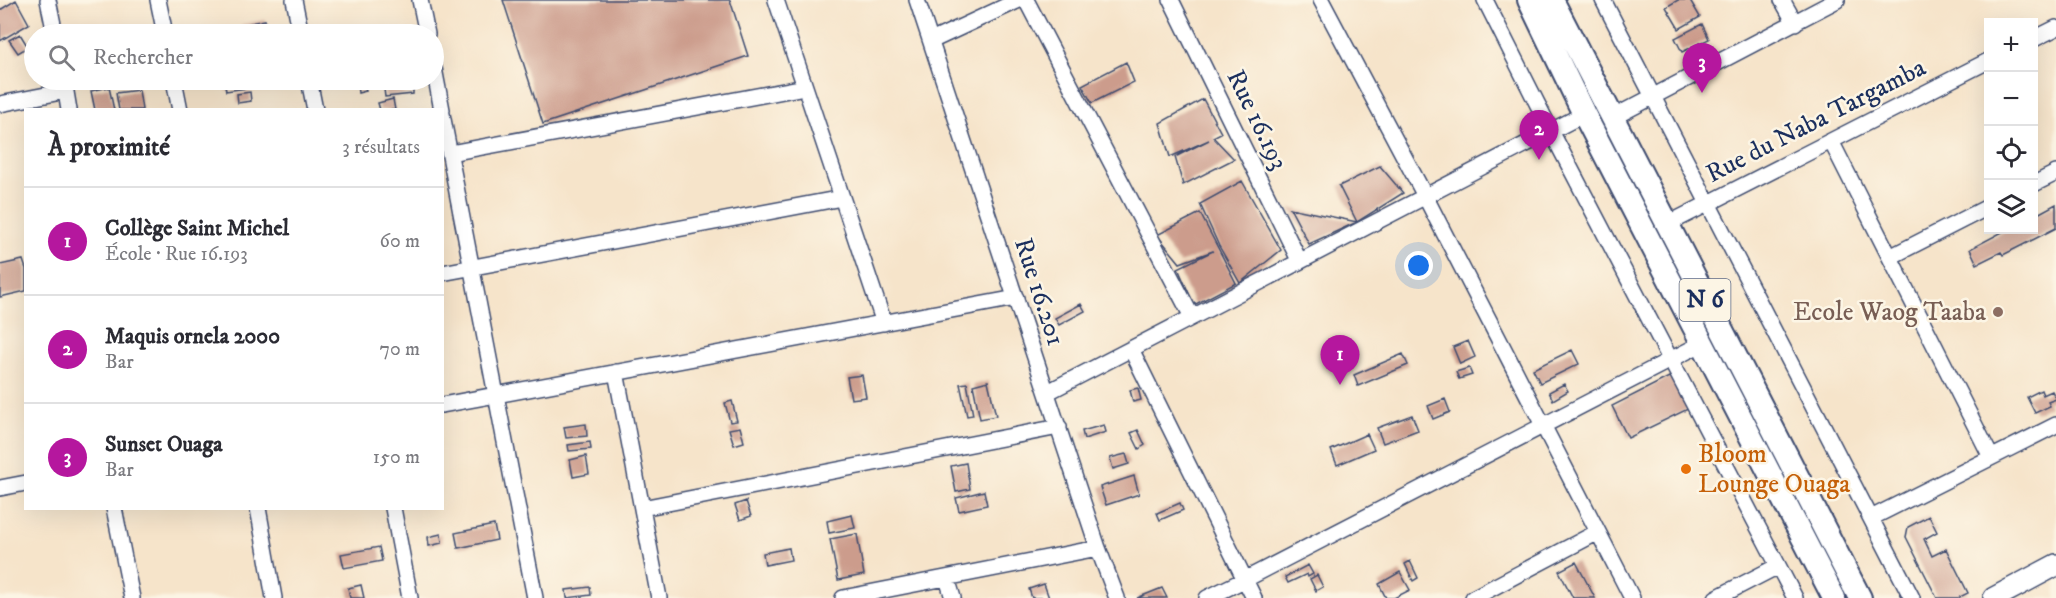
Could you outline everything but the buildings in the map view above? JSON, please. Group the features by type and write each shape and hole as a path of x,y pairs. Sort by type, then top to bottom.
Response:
{"main road":[{"name":"N 6","path":"1529,0 1584,114 1834,598"},
{"name":"N 6","path":"1552,0 1860,598"},
{"path":"1994,598 2056,565"}],"street":[{"path":"48,0 53,24"},
{"path":"158,0 163,24"},
{"path":"294,0 299,24"},
{"path":"420,0 425,24"},
{"path":"776,0 884,323"},
{"name":"Rue 16.201","path":"917,0 1098,548 1118,598"},
{"path":"930,41 1019,0"},
{"path":"1026,0 1192,317"},
{"name":"Rue 16.193","path":"1171,0 1299,260"},
{"path":"1321,0 1425,196 1632,598"},
{"path":"1485,0 1795,598"},
{"path":"1603,0 1912,598"},
{"path":"1782,0 1795,23"},
{"path":"1612,118 1837,0"},
{"path":"2038,37 2056,28"},
{"name":"Rue du Naba Targamba","path":"1666,225 1984,64"},
{"path":"450,153 805,87"},
{"path":"0,104 48,90"},
{"path":"66,90 69,108"},
{"path":"176,90 180,108"},
{"path":"311,90 315,108"},
{"path":"438,90 442,108"},
{"path":"1048,392 1584,114"},
{"path":"444,124 535,598"},
{"path":"1831,141 1991,458"},
{"path":"2038,182 2056,173"},
{"path":"444,273 842,198"},
{"path":"1890,257 1984,210"},
{"path":"444,405 1016,298"},
{"path":"1207,598 1703,343"},
{"path":"1131,349 1254,598"},
{"path":"616,372 659,598"},
{"path":"1871,518 2056,425"},
{"path":"642,508 1059,427"},
{"path":"0,486 24,483"},
{"path":"114,510 132,598"},
{"path":"258,510 274,598"},
{"path":"393,510 410,598"},
{"path":"1473,598 1598,532"},
{"path":"843,598 1098,548"},
{"path":"1716,598 1778,566"},
{"path":"947,578 953,598"}],"place":[{"name":"Sunset Ouaga","path":"1702,93"},
{"name":"Maquis ornela 2000","path":"1539,160"},
{"name":"Ecole Waog Taaba","path":"1998,312"},
{"name":"Collège Saint Michel","path":"1340,385"},
{"name":"Bloom Lounge Ouaga","path":"1686,469"}]}
